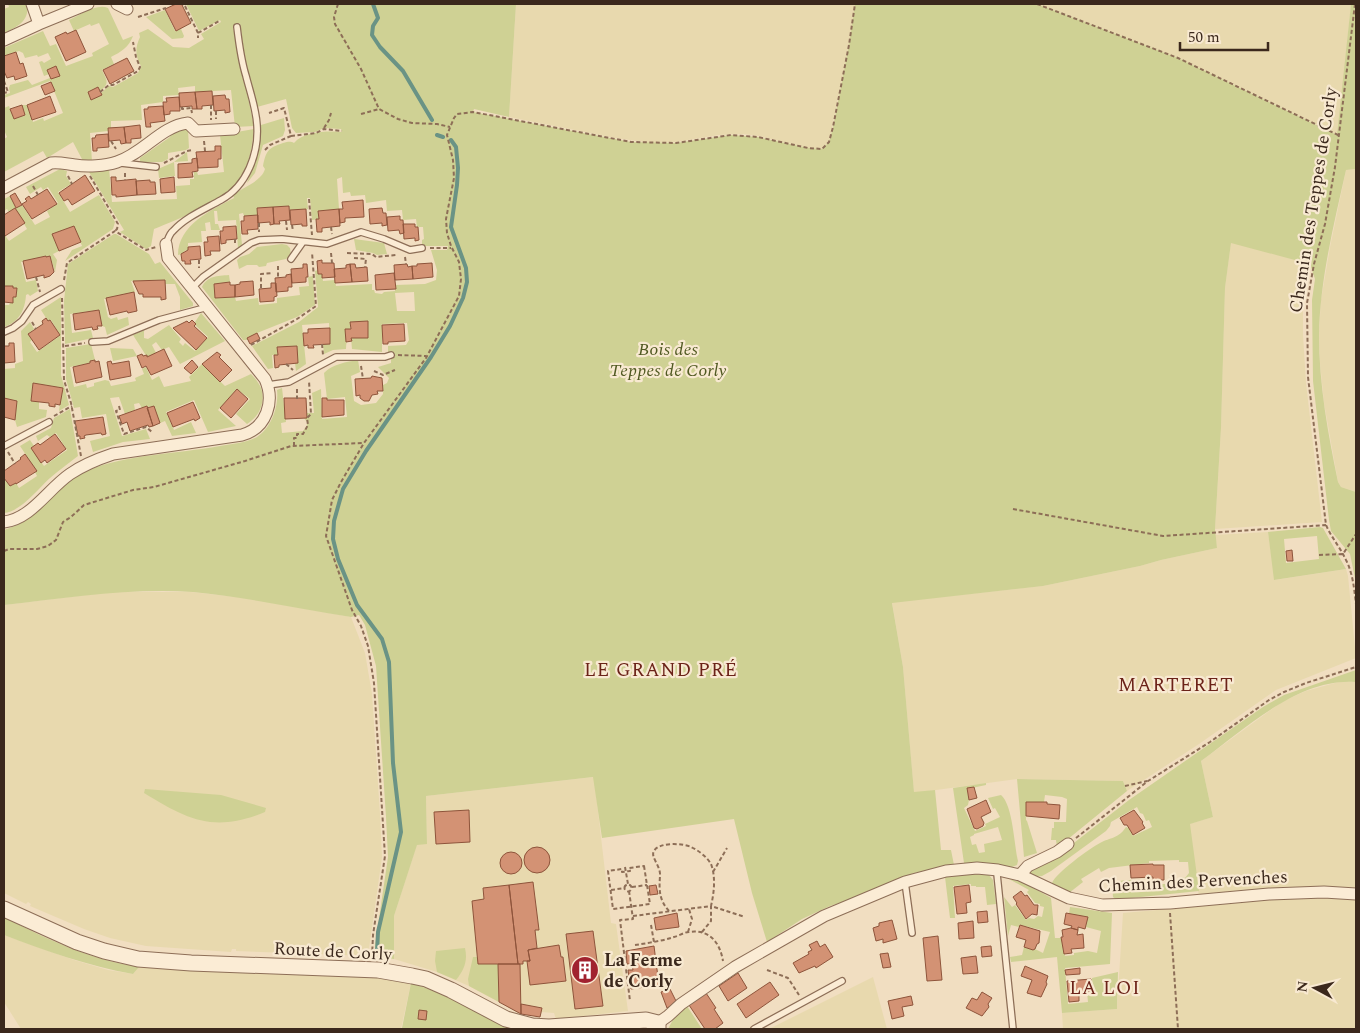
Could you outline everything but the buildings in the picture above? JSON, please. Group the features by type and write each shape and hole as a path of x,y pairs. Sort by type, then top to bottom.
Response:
{"street":[{"path":"32,4 40,24"},
{"path":"4,40 88,4"},
{"path":"4,188 52,163 59,162 84,166 116,162 133,156 172,127 179,124 188,123 196,131 234,129"},
{"path":"4,522 24,515 60,481 83,466 113,454 250,433 260,425 266,414 269,399 268,385 262,373 168,258 166,244"},
{"path":"1020,875 1028,866 1057,852 1068,844"},
{"name":"Chemin des Pervenches","path":"658,1026 681,1004 824,916 905,882 929,875 962,869 998,870 1020,875 1058,894 1082,902 1108,906 1170,903 1246,895 1324,892 1356,894"},
{"name":"Route de Corly","path":"4,909 77,942 104,951 138,958 183,963 378,970 426,979 506,1019 532,1026 549,1027 646,1020 658,1026"}],"lane":[{"path":"166,244 172,232 194,215 229,196 236,190 252,160 257,134 256,118 242,61 237,28"},
{"path":"116,162 156,167"},
{"path":"192,288 203,277 251,243 259,240 276,239 327,244 361,232 410,250 422,248"},
{"path":"292,259 303,242"},
{"path":"4,332 22,321 33,305 62,288"},
{"path":"92,342 108,341 159,320 208,307"},
{"path":"268,385 289,382 336,357 385,357 391,355"},
{"path":"4,446 49,420"},
{"path":"998,870 1013,1029"},
{"path":"905,882 912,933"},
{"path":"754,1029 842,981"}],"path":[{"path":"338,4 334,17 336,24 361,69 379,109 412,124 437,124 450,127"},
{"path":"372,959 373,935 385,856 374,683 362,626 352,610 326,536 332,500 341,482 364,443 427,356 459,296 461,279 459,262 447,234 446,219 454,178 453,160 448,141 450,127 457,114 473,112 631,142 676,143 731,135 758,137 808,148 822,149 829,142 833,127 855,4"},
{"path":"1037,4 1178,58 1338,135"},
{"name":"Chemin des Teppes de Corly","path":"1355,4 1326,224 1314,264 1306,303 1308,377 1326,524 1329,534 1343,554 1352,577 1356,604"},
{"path":"185,6 198,33 198,38"},
{"path":"138,17 166,8"},
{"path":"198,33 219,21"},
{"path":"100,92 109,85 113,85 138,71 140,67 133,42"},
{"path":"4,82 8,92 4,93"},
{"path":"211,105 212,130"},
{"path":"269,113 284,108 291,136"},
{"path":"361,114 379,109"},
{"path":"323,130 331,113"},
{"path":"264,154 266,148 291,136 316,133 323,130 342,131"},
{"path":"156,167 187,151 193,150"},
{"path":"83,466 72,406 64,380 62,288 66,263 118,229 118,224 84,166"},
{"path":"242,350 298,319 316,306 309,199"},
{"path":"115,231 146,250 166,244"},
{"path":"422,248 452,248"},
{"path":"347,253 372,254 376,257 401,254"},
{"path":"354,258 366,259 365,267"},
{"path":"184,277 200,271 199,260"},
{"path":"278,266 278,278"},
{"path":"261,270 262,288"},
{"path":"261,274 273,273"},
{"path":"36,277 43,299"},
{"path":"64,346 92,342"},
{"path":"391,355 427,356"},
{"path":"360,356 363,379"},
{"path":"374,371 383,375 395,370"},
{"path":"294,446 294,438 297,438 297,434 303,434 311,414 308,371"},
{"path":"49,420 72,406"},
{"path":"119,406 120,410 116,411 124,434 146,427 152,432"},
{"path":"4,552 8,549 37,549 48,546 56,540 63,522 84,505 133,490 154,487 294,446 364,443"},
{"path":"4,446 15,464"},
{"path":"1013,509 1163,536 1326,524"},
{"path":"1319,555 1343,554 1356,534"},
{"path":"1068,844 1148,781 1284,692 1356,667"},
{"path":"1125,786 1148,781"},
{"path":"669,911 663,904 660,895 660,868 653,856 656,849 668,845 687,845 701,853 710,862 713,872 711,921 702,932"},
{"path":"713,872 727,848"},
{"path":"644,866 650,904 613,909 608,871 622,869 622,872 626,872 630,871 629,868 644,866"},
{"path":"625,867 628,884 632,887 647,885"},
{"path":"625,888 628,884"},
{"path":"632,887 629,891 633,916"},
{"path":"610,890 625,888 629,891"},
{"path":"1170,903 1178,1029"},
{"path":"630,1001 620,920 633,919 633,916 711,906 745,917"},
{"path":"688,932 692,919 689,909"},
{"path":"651,925 654,942"},
{"path":"635,945 654,942 688,932 702,932 710,935 717,942 724,964"},
{"path":"767,970 788,978 803,1002"}],"shaded area":[{"path":"516,4 855,4 849,45 829,142 822,149 808,148 743,134 652,143 615,138 509,117"},
{"path":"1037,4 1351,4 1338,135 1178,58"},
{"path":"1356,169 1356,492 1341,487 1338,482 1324,403 1319,334 1321,300 1346,170"},
{"path":"1231,242 1310,263 1303,294 1303,335 1306,383 1322,522 1215,529 1221,428 1225,288"},
{"path":"1268,532 1275,580 1346,569 1356,658 1276,690 1127,791 1123,781 1017,779 914,793 903,667 892,602 1043,586 1217,548 1215,535"},
{"path":"110,592 191,592 246,598 351,617 365,653 372,694 380,814 382,857 368,956 236,951 236,949 232,949 231,952 146,946 110,938 84,929 30,906 31,904 28,902 26,904 4,893 4,605"},
{"path":"1342,681 1355,682 1356,685 1356,889 1199,897 1189,824 1213,817 1201,761 1283,701 1306,691"},
{"path":"594,777 611,923 616,924 628,1011 556,1019 554,1013 542,1012 540,1017 521,1014 469,986 437,972 394,959 394,916 417,844 427,844 426,796"},
{"path":"1313,898 1356,899 1356,1029 1063,1029 1062,1013 1117,1009 1123,913"},
{"path":"4,935 74,960 108,970 133,974 139,967 363,976 411,983 401,1029 21,1029 4,1002"},
{"path":"873,977 887,1029 769,1029"}],"green space":[{"path":"8,4 27,4 27,15 21,23 4,33 4,9 9,7"},
{"name":"Bois des Teppes de Corly","path":"186,4 516,4 509,117 474,109 473,112 631,142 676,143 731,135 758,137 808,148 822,149 829,142 833,127 855,4 1037,4 1178,58 1337,135 1351,4 1356,4 1356,169 1346,170 1328,252 1320,314 1319,354 1325,409 1338,482 1341,487 1356,492 1356,583 1350,554 1331,531 1329,520 1313,381 1312,300 1315,279 1310,264 1231,243 1225,288 1221,428 1215,529 1217,548 1043,586 892,603 903,667 914,792 935,790 941,850 951,850 954,865 914,873 860,896 830,906 802,919 767,942 752,893 734,819 602,838 593,777 426,796 427,844 417,845 394,916 394,959 381,957 377,953 375,946 388,857 386,817 376,666 365,625 359,615 351,617 233,597 169,591 98,594 4,605 4,530 28,519 78,475 102,465 118,461 234,444 253,439 262,433 270,423 277,403 277,390 282,388 286,422 281,423 282,433 303,431 307,426 304,418 307,417 307,413 314,413 312,393 321,389 322,419 347,417 345,397 327,399 324,373 335,365 358,360 360,372 351,376 354,401 361,405 376,403 383,394 383,385 387,383 389,378 378,367 391,363 391,353 388,353 388,346 406,345 409,340 407,323 382,324 382,352 352,349 351,338 368,337 368,321 351,322 346,349 333,350 324,354 323,344 330,344 329,323 302,325 306,364 296,371 295,363 298,363 296,346 277,347 278,355 272,355 273,368 268,369 252,346 299,322 318,307 315,271 318,270 318,274 322,274 323,281 335,280 336,286 372,284 372,290 375,293 382,294 395,291 395,285 425,284 436,280 437,270 431,250 447,250 448,246 422,246 422,240 424,239 423,227 417,227 416,219 403,220 402,210 387,211 386,200 366,203 365,195 351,196 350,192 343,193 342,177 337,179 339,209 318,211 319,219 312,220 310,198 307,198 308,209 290,210 289,206 257,208 258,215 244,216 243,213 239,214 242,245 238,248 236,220 218,221 217,211 214,211 215,224 218,224 220,230 211,230 210,222 205,223 206,231 201,231 202,242 188,243 188,250 178,255 179,244 197,220 234,198 233,195 263,174 265,169 263,166 268,151 283,143 294,143 298,139 310,134 342,132 341,129 324,128 315,132 296,133 292,128 286,99 257,107 246,68 240,23 233,27 254,126 235,127 231,90 195,92 195,86 178,88 179,95 163,96 163,102 141,105 142,120 111,121 111,128 108,128 108,131 90,133 92,161 83,161 73,142 47,158 43,151 4,172 4,139 7,137 4,130 4,108 9,106 14,119 25,115 22,105 27,105 33,122 43,118 44,121 63,113 50,81 4,98 4,95 10,93 10,85 28,80 32,85 50,78 49,74 44,76 39,62 42,61 44,63 51,59 48,53 38,57 37,55 25,58 23,53 19,51 4,56 4,48 43,31 50,46 56,44 66,66 93,56 92,53 109,44 99,23 91,26 90,24 74,31 69,20 94,8 108,8 123,40 133,36 124,49 111,57 114,64 102,70 106,84 100,91 98,87 88,92 91,100 101,95 109,86 113,87 138,73 141,66 136,52 140,37 139,33 148,29 173,47 189,48 204,39 201,34 221,22 220,20 199,31","holes":["414,292 415,311 397,311 395,293"]},
{"path":"165,10 175,31 181,29 183,38 172,39 146,17"},
{"path":"284,118 285,130 283,136 263,145 255,173 247,183 258,149 261,125"},
{"path":"185,128 188,130 189,148 168,153 168,159 162,162 140,162 140,158 170,137 171,133"},
{"path":"254,129 247,166 241,178 234,186 225,194 201,208 154,229 151,246 146,249 120,232 124,230 89,172 109,168 112,202 177,199 176,186 190,185 190,179 194,179 194,172 197,172 198,175 224,172 220,135"},
{"path":"187,152 188,161 174,162"},
{"path":"174,162 175,176 159,178 158,169"},
{"path":"60,169 67,171 66,176 71,184 58,192 70,212 99,195 115,222 113,229 65,261 72,250 82,246 74,226 52,234 59,251 53,254 57,260 55,272 50,256 21,262 26,282 36,280 38,291 30,296 26,295 20,315 14,322 4,327 4,305 13,303 13,297 16,296 17,289 13,288 13,286 4,286 4,234 9,241 27,229 15,208 9,212 7,209 4,211 4,199 10,196 16,208 22,205 35,225 50,217 47,211 58,203 48,187 43,190 41,187 30,194 26,187"},
{"path":"114,234 149,254 155,264 160,262 193,303 193,306 180,310 180,297 175,284 165,284 165,280 131,281 135,292 104,299 108,317 111,319 117,317 118,320 128,317 129,325 107,335 105,327 102,326 99,310 70,314 72,333 91,330 93,338 65,344 64,301 68,264"},
{"path":"354,239 384,243 387,254 377,255 356,250"},
{"path":"282,244 290,248 291,255 286,259 267,263 266,266 247,265 239,269 237,260 249,254 257,247"},
{"path":"229,275 230,282 214,284 216,298 235,297 236,301 258,298 259,305 277,303 277,298 300,295 299,287 309,286 308,277 313,276 315,305 297,317 257,333 248,340 243,340 202,287 210,279"},
{"path":"61,297 61,375 69,405 59,411 62,388 33,383 31,401 39,402 39,409 47,410 46,417 17,427 15,420 17,401 4,398 4,369 15,368 15,364 23,361 21,331 30,322 34,329 28,334 32,340 30,342 37,352 60,335 51,320 48,321 41,310"},
{"path":"201,313 225,341 180,364 169,347 162,350 156,342 152,345 156,353 147,357 133,335 144,330 144,338 148,339 169,325 181,339 179,342 183,346 185,343 195,351 208,337 195,325"},
{"path":"91,344 95,360 90,361 90,363 70,367 74,387 86,384 87,388 94,386 94,383 105,380 109,381 111,386 136,381 135,378 144,374 142,369 146,367 152,380 159,376 164,387 191,381 189,377 202,364 225,386 251,374 261,388 262,404 255,417 247,424 236,414 250,399 237,389 218,410 236,426 208,432 194,400 166,412 174,430 191,422 196,433 172,436 165,421 160,423 154,406 142,408 139,403 134,404 135,410 125,414 119,397 110,398 122,436 146,429 150,439 123,442 93,452 90,441 110,436 106,414 82,418 80,407 74,408 66,379 66,348"},
{"path":"110,348 133,349 137,356 113,361"},
{"path":"70,409 78,456 16,509 4,513 4,478 10,486 16,483 19,488 37,476 36,470 20,446 30,440 34,446 31,448 44,466 67,450 56,433 50,437 47,435 38,441 36,436 51,428 54,418"},
{"path":"1323,528 1346,569 1274,580 1268,532","holes":["1317,536 1319,559 1286,563 1284,539"]},
{"path":"1356,670 1356,685 1355,682 1334,683 1313,688 1293,697 1254,721 1201,761 1213,817 1190,824 1199,891 1131,898 1131,901 1118,901 1113,897 1112,885 1123,880 1170,884 1181,877 1185,878 1189,873 1188,862 1179,862 1179,860 1149,861 1149,863 1109,868 1101,872 1099,868 1081,879 1083,882 1069,893 1052,883 1066,867 1081,855 1100,843 1117,836 1126,827 1129,828 1133,836 1152,827 1149,820 1146,821 1137,807 1111,822 1106,831 1051,871 1042,876 1033,877 1030,875 1030,870 1061,853 1129,800 1263,707 1284,695"},
{"path":"1017,779 1123,781 1127,791 1057,848 1056,840 1051,840 1052,828 1054,828 1054,822 1066,822 1067,799 1045,795 1044,802 1026,802 1026,820 1037,853 1024,857"},
{"path":"986,783 986,785 967,789 969,800 968,805 964,808 975,831 1000,817 995,808 993,809 988,798 1001,795 1011,816 1017,865 1012,867 983,863 964,863 953,788","holes":["998,827 1002,840 984,844 985,852 979,853 976,844 972,845 970,837"]},
{"path":"145,789 221,795 266,808 265,812 231,822 202,820 174,810 144,793"},
{"path":"975,874 989,875 993,880 996,904 987,905 985,887 971,886 971,884 953,886 955,918 950,918 945,877"},
{"path":"1009,879 1023,882 1051,898 1055,938 1062,938 1065,956 1088,951 1097,953 1101,931 1086,927 1087,917 1069,914 1070,907 1112,913 1110,964 1065,968 1068,1004 1088,1002 1087,992 1093,991 1092,978 1118,972 1117,1009 1062,1013 1057,957 1011,962 1010,957 1022,955 1024,947 1043,953 1050,932 1020,925 1019,927 1011,925 1008,936 1004,897 1012,907 1015,905 1026,920 1029,918 1034,919 1038,916 1042,917 1044,907 1035,903 1027,892 1029,890"},
{"path":"4,917 69,948 103,959 139,967 133,974 116,971 20,941 4,935"},
{"path":"465,948 465,965 456,980 437,972 436,951"},
{"path":"473,957 498,964 499,1002 469,986 468,979"},
{"path":"411,983 449,998 510,1029 402,1028"},
{"path":"687,1006 702,1029 668,1029 675,1016"}],"waterway":[{"path":"373,4 378,18 373,26 372,35 380,47 403,71 432,120"},
{"path":"437,135 443,137"},
{"path":"377,952 378,932 401,832 393,763 389,662 382,639 357,605 338,559 333,539 334,521 343,489 366,451 431,357 450,326 463,298 467,282 466,268 451,227 458,168 456,147 451,140"}],"place":[{"name":"La Ferme de Corly","path":"585,970"}],"district":[{"name":"LE GRAND PRÉ","path":"661,669"},
{"name":"MARTERET","path":"1176,684"},
{"name":"LA LOI","path":"1105,987"}]}
